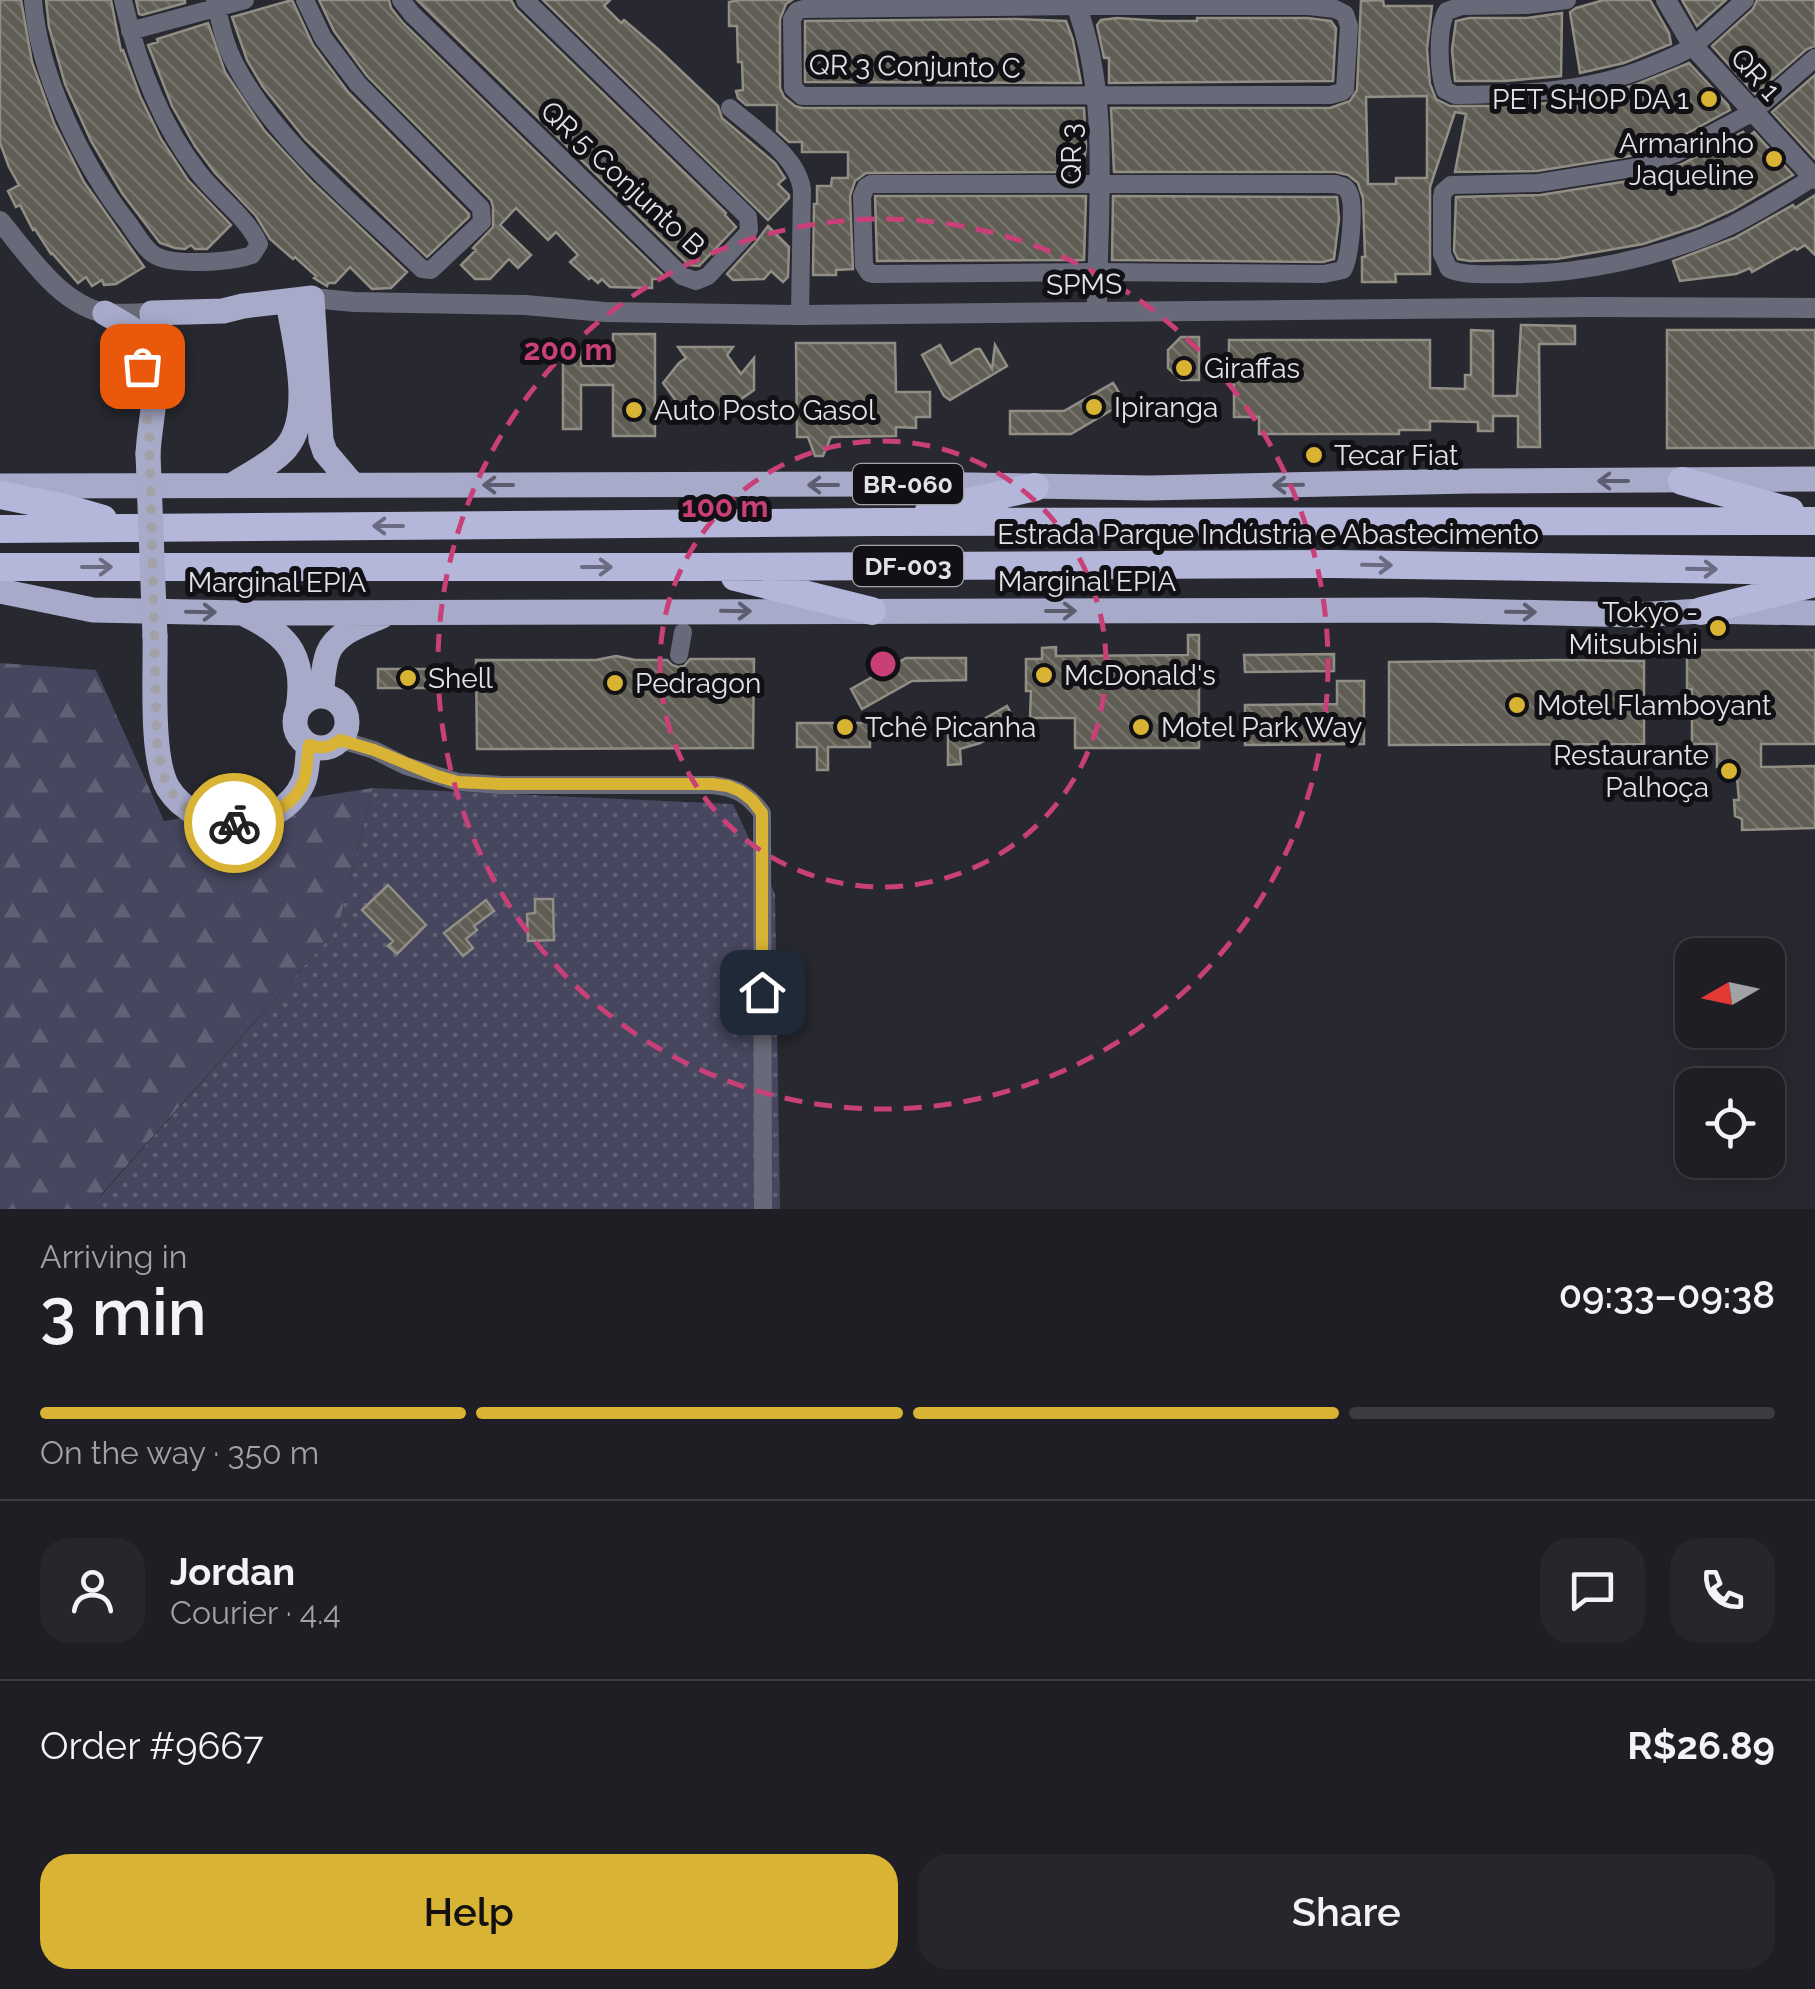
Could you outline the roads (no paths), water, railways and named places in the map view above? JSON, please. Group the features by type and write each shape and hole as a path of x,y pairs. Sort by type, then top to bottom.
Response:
{"highway":[{"path":"1682,481 1815,520"},
{"path":"880,522 1035,488"},
{"path":"0,495 133,528"},
{"name":"Estrada Parque Indústria e Abastecimento","path":"0,529 1815,520"},
{"name":"Estrada Parque Indústria e Abastecimento","path":"0,567 1334,564 1815,571"},
{"path":"695,567 872,611"},
{"path":"1701,611 1815,584"}],"main road":[{"path":"152,313 224,311 243,306 300,316"},
{"path":"224,311 243,318 300,316"},
{"path":"156,368 170,336 188,312"},
{"path":"105,313 143,338"},
{"path":"152,313 143,338 142,394 148,441 161,770 168,788 186,809 226,824 269,815 290,802 304,782 309,745"},
{"path":"148,441 156,368 152,313"},
{"path":"233,485 279,455 295,436 300,418 300,316"},
{"path":"300,316 321,440 325,452 353,485"},
{"name":"BR-060","path":"0,486 909,484 1149,488 1470,480 1815,479"},
{"name":"Marginal EPIA","path":"0,591 94,610 242,612 1815,613"},
{"path":"242,612 276,631 298,662 302,686 294,719 301,739 320,748 331,746 344,734 347,716 333,698 321,695 298,709"},
{"path":"321,695 328,653 338,639 391,612"}],"street":[{"path":"33,0 37,36 70,128 102,189 150,252 165,260 185,261 252,255 260,244 251,228 198,172 148,86 123,0"},
{"path":"130,31 216,4 245,0"},
{"path":"216,4 235,65 263,110 408,256 422,269 431,270 482,222 481,208 358,84 323,38 305,0"},
{"name":"QR 5 Conjunto B","path":"401,0 682,276 696,281 708,276 746,234 748,216 525,0"},
{"path":"1568,0 1451,8 1441,21 1440,75 1445,90 1466,95 1534,92 1582,88 1622,78 1693,46 1745,0"},
{"name":"QR 1","path":"1666,0 1693,46 1815,177"},
{"path":"1075,3 1309,6 1335,9 1348,19 1346,82 1338,94 1098,94"},
{"name":"QR 3","path":"1075,3 1089,43 1098,94 1097,312"},
{"name":"QR 3 Conjunto C","path":"1075,3 796,11 792,19 793,88 802,96 1098,94"},
{"path":"1815,58 1753,112 1676,153 1639,167 1538,183 1451,186 1442,197 1442,254 1445,264 1454,272 1521,275 1585,269 1686,244 1729,226 1815,177"},
{"path":"730,108 794,164 801,180 800,315"},
{"path":"871,184 1098,184 1335,184 1347,190 1351,203 1348,260 1343,270 1335,273 870,273 864,265 862,196 871,184"},
{"path":"0,221 55,285 81,304 105,313 152,313"},
{"name":"SPMS","path":"300,316 354,302 800,315 1815,308"},
{"path":"679,655 683,632"},
{"path":"344,734 406,766 458,782 712,784 728,786 752,800 762,813 763,1209"}],"place":[{"name":"PET SHOP DA 1","path":"1709,99"},
{"name":"Armarinho Jaqueline","path":"1774,159"},
{"name":"Giraffas","path":"1184,368"},
{"name":"Ipiranga","path":"1094,407"},
{"name":"Auto Posto Gasol","path":"634,410"},
{"name":"Tecar Fiat","path":"1314,455"},
{"name":"Tokyo - Mitsubishi","path":"1718,628"},
{"name":"McDonald's","path":"1044,675"},
{"name":"Shell","path":"408,678"},
{"name":"Pedragon","path":"615,683"},
{"name":"Motel Flamboyant","path":"1517,705"},
{"name":"Tchê Picanha","path":"845,727"},
{"name":"Motel Park Way","path":"1141,727"},
{"name":"Restaurante Palhoça","path":"1729,771"}]}
